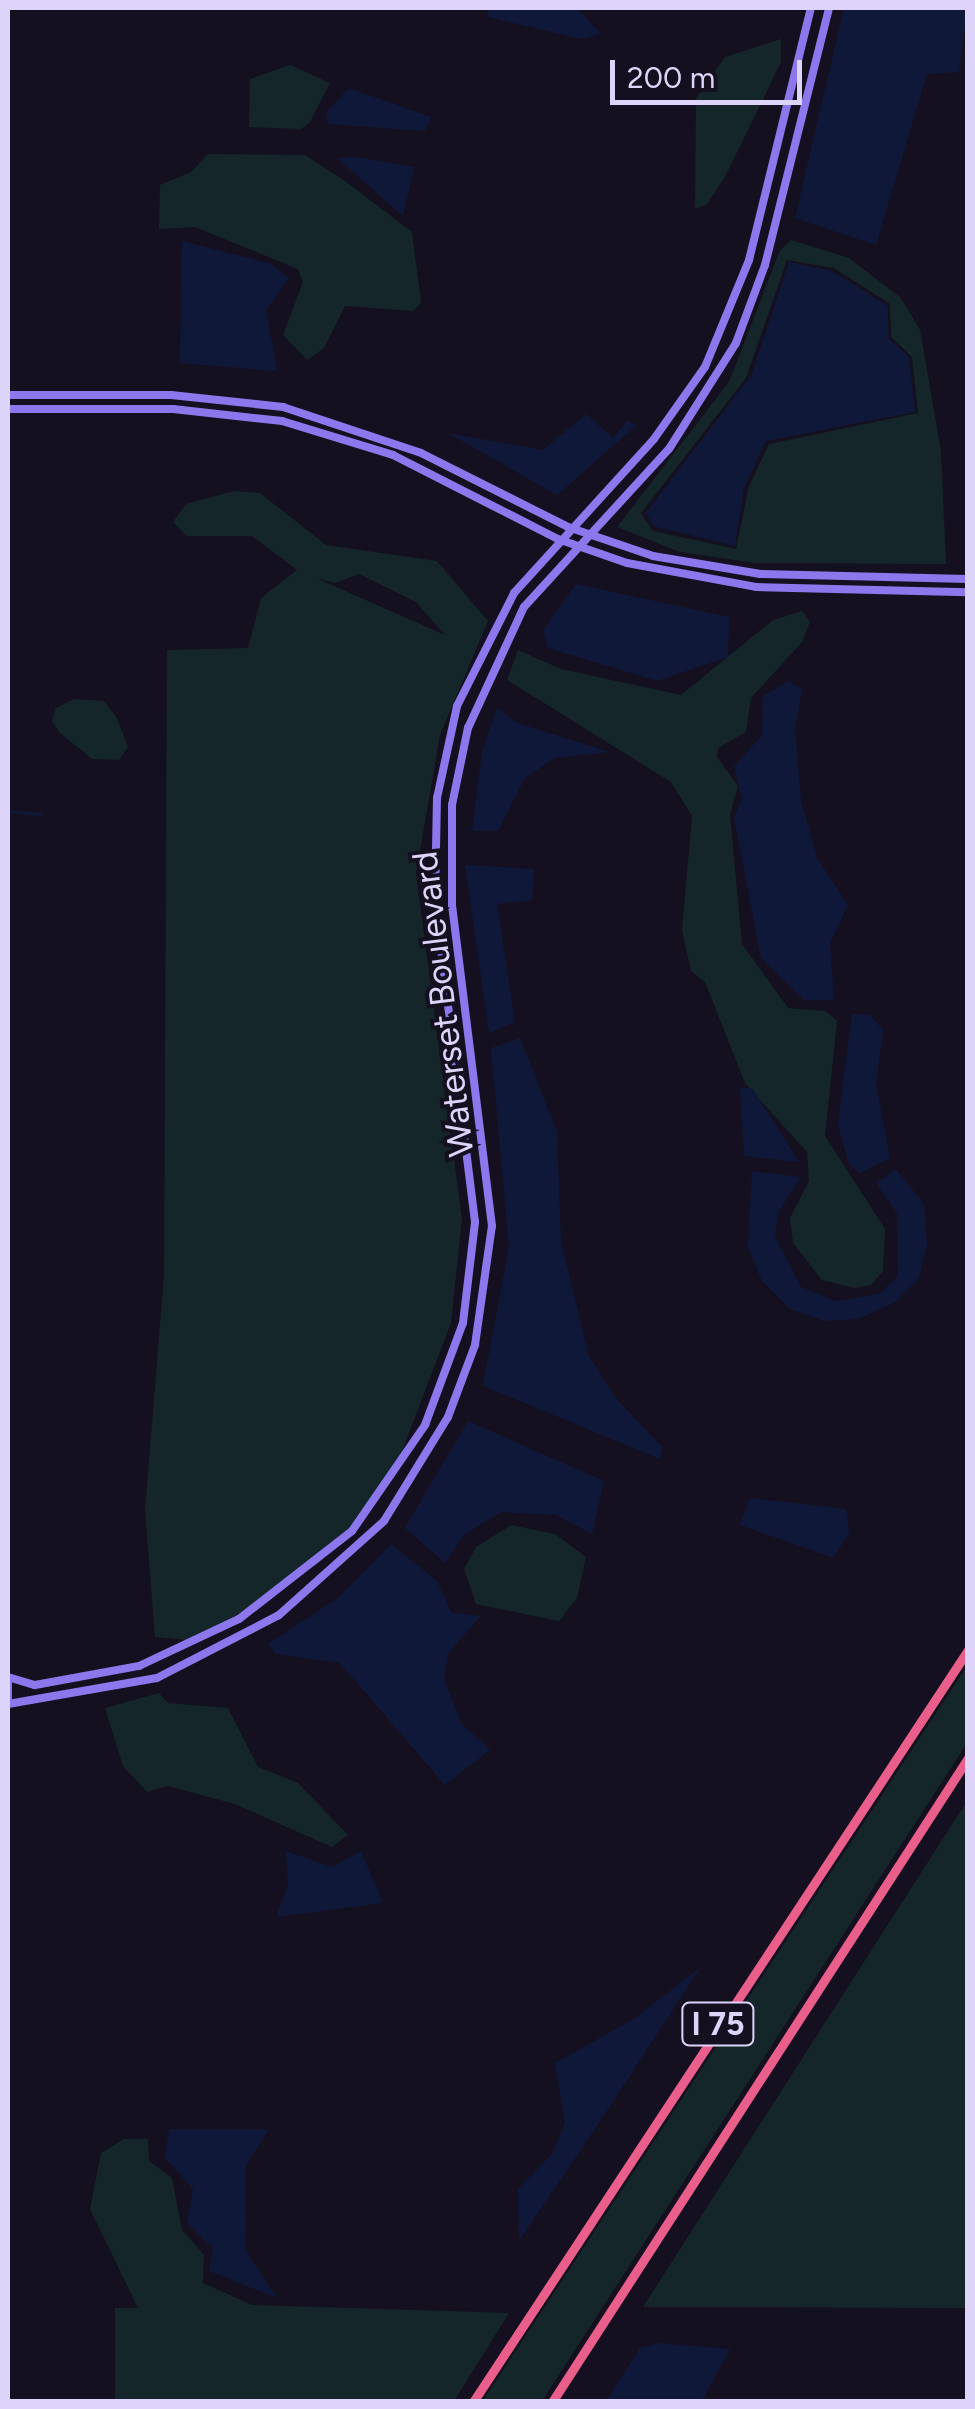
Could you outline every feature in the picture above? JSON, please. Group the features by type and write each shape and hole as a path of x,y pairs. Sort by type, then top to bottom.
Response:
{"highway":[{"name":"I 75","path":"473,2402 968,1650"},
{"name":"I 75","path":"552,2402 968,1758"}],"street":[{"name":"Waterset Boulevard","path":"8,1678 36,1686 139,1666 271,1600 364,1517 432,1411 463,1323 475,1222 435,901 437,798 472,666 514,592 568,527 654,440 722,332 749,260 811,8"},
{"name":"Waterset Boulevard","path":"8,1702 157,1678 279,1615 384,1521 448,1418 475,1345 492,1226 452,907 452,805 468,728 524,607 670,449 736,343 765,265 829,8"},
{"path":"8,395 171,395 283,407 421,453 589,536 743,572 968,578"},
{"path":"8,409 172,409 282,421 393,456 578,546 720,583 968,592"},
{"path":"8,1678 8,1702"}],"shaded area":[{"path":"781,39 781,62 725,177 707,204 695,209 696,98 725,57"},
{"path":"290,65 330,83 310,122 301,129 249,127 250,79"},
{"path":"208,154 305,155 345,181 412,232 421,303 413,311 345,306 324,348 307,360 283,335 303,282 298,269 195,227 159,229 160,185 191,172"},
{"path":"791,240 849,258 901,298 920,330 941,451 946,564 755,563 680,552 617,527 729,382 780,250","holes":["787,260 834,268 890,304 891,337 912,357 918,413 769,444 749,486 736,549 653,531 641,513 746,378"]},
{"path":"234,491 260,493 326,545 437,561 488,621 440,735 416,874 462,1219 451,1323 389,1485 320,1562 196,1641 155,1637 145,1510 164,1275 167,650 248,648 261,598 297,570 252,536 186,536 173,522 186,504","holes":["359,574 416,602 445,635 318,579 336,583"]},
{"path":"802,611 810,622 802,642 751,698 746,732 718,748 717,757 738,786 730,815 742,944 788,1008 825,1011 837,1021 825,1136 885,1229 883,1271 871,1285 854,1288 822,1280 793,1243 790,1218 809,1181 807,1152 745,1083 705,982 691,971 682,930 692,816 671,782 507,680 518,650 561,669 681,695 773,620"},
{"path":"74,699 104,701 117,718 128,747 119,760 92,759 59,732 52,721 56,708"},
{"path":"511,1525 555,1534 586,1557 577,1598 559,1621 476,1604 464,1569 476,1547"},
{"path":"967,1666 967,1743 542,2401 482,2402"},
{"path":"159,1693 168,1703 228,1708 258,1767 298,1783 348,1835 332,1847 235,1804 168,1786 147,1792 123,1766 105,1708"},
{"path":"967,1801 967,2308 643,2307"},
{"path":"124,2139 148,2139 149,2161 172,2178 182,2230 204,2255 203,2283 252,2305 509,2313 454,2401 115,2401 115,2308 138,2308 90,2209 101,2153"}],"water":[{"path":"488,8 577,8 601,34 581,39 488,17"},
{"path":"844,8 967,8 959,72 927,74 876,245 795,218"},
{"path":"349,88 431,117 425,131 328,124 326,112"},
{"path":"357,157 414,167 403,216 337,158"},
{"path":"182,241 269,263 289,278 266,310 277,371 180,363"},
{"path":"789,262 832,271 888,306 888,338 909,357 915,412 766,441 744,488 735,546 653,526 646,513 752,374"},
{"path":"586,414 613,438 627,421 637,425 557,495 448,433 543,450"},
{"path":"576,584 729,617 728,657 657,681 548,648 543,630"},
{"path":"789,681 802,690 795,728 801,801 817,858 848,905 830,943 834,1000 804,1000 761,958 734,817 742,799 734,767 762,735 763,696"},
{"path":"497,708 518,723 609,752 555,758 525,778 498,831 472,831 482,752"},
{"path":"465,865 534,869 532,900 497,904 515,1022 489,1033"},
{"path":"852,1014 870,1015 883,1030 876,1084 890,1158 860,1173 849,1165 838,1125"},
{"path":"520,1038 557,1132 561,1242 588,1354 614,1396 663,1448 660,1459 483,1386 509,1246 491,1048"},
{"path":"740,1087 753,1089 799,1162 744,1156"},
{"path":"896,1169 924,1204 927,1245 918,1279 895,1302 859,1319 825,1321 790,1309 762,1281 748,1247 752,1171 801,1177 779,1211 775,1237 801,1287 836,1301 879,1294 898,1276 897,1213 876,1183"},
{"path":"468,1421 604,1481 592,1534 556,1515 501,1512 464,1535 445,1563 405,1528"},
{"path":"750,1498 846,1509 849,1534 833,1558 740,1525"},
{"path":"391,1544 437,1581 452,1613 481,1616 448,1653 444,1679 461,1723 490,1750 445,1785 340,1663 276,1654 268,1644 338,1598"},
{"path":"286,1851 332,1867 361,1851 383,1903 276,1917 288,1886"},
{"path":"701,1967 519,2241 518,2189 552,2154 565,2123 555,2063 632,2020"},
{"path":"169,2129 269,2129 246,2165 245,2250 277,2298 209,2271 213,2248 187,2223 193,2189 165,2158"},
{"path":"657,2343 730,2349 702,2401 606,2401 640,2348"}],"waterway":[{"path":"8,811 41,814"}]}
